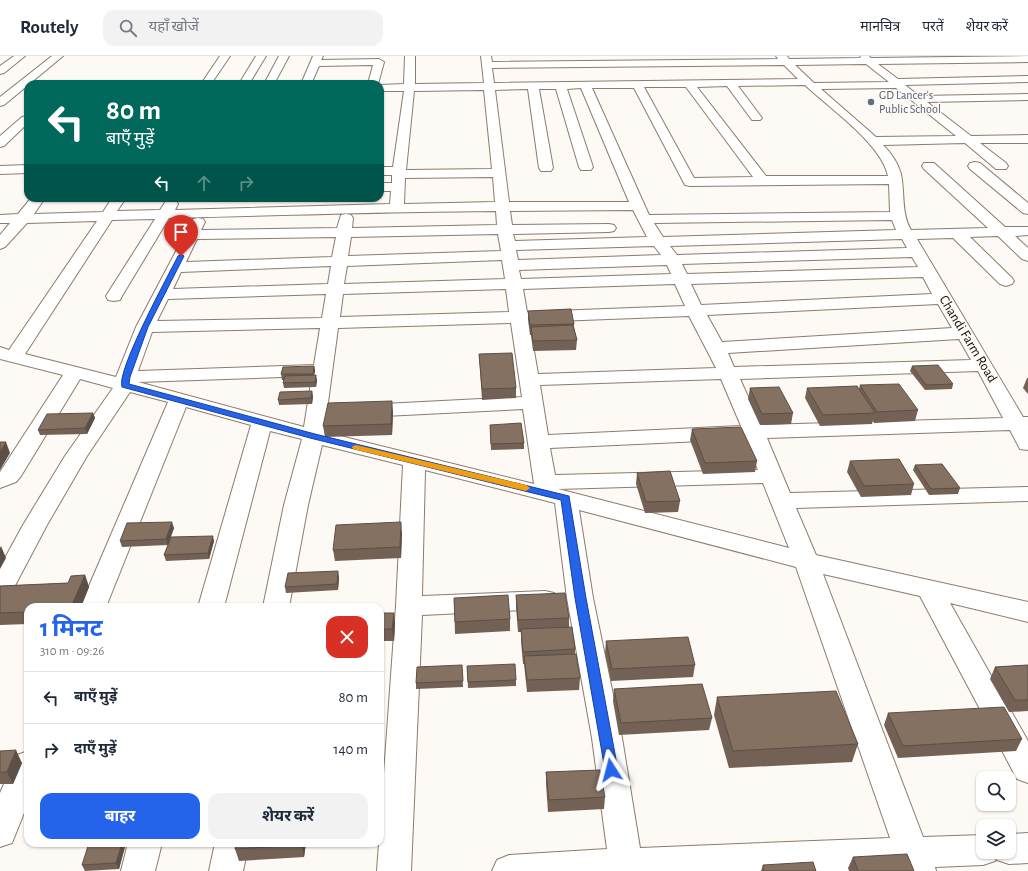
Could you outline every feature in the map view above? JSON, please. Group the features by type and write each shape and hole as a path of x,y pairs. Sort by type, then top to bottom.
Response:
{"street":[{"path":"0,71 20,56"},
{"path":"28,80 58,56"},
{"path":"209,80 225,56"},
{"path":"246,80 261,56"},
{"path":"272,80 284,56"},
{"path":"397,208 409,88 410,56"},
{"path":"384,88 409,88 487,71 784,59 866,63 1022,58"},
{"name":"Chandi Farm Road","path":"784,59 806,77 874,141 892,166 895,180 898,216 906,234 930,272 943,300 1022,423 1028,444"},
{"path":"308,80 316,60 379,62 374,80"},
{"path":"866,63 883,73 1001,166"},
{"path":"883,73 1028,70"},
{"path":"487,71 670,74"},
{"path":"487,71 533,86 637,84 687,78 806,77 896,83 1028,79"},
{"path":"487,71 505,229 529,380 540,442 580,598 606,738 626,868"},
{"path":"687,78 730,83 806,77"},
{"path":"687,78 762,180"},
{"path":"730,83 756,118"},
{"path":"0,103 24,84"},
{"path":"637,84 690,182 762,180 895,180"},
{"path":"585,85 641,225 672,259 696,312 716,348 754,432 806,561 915,862"},
{"path":"533,86 546,168"},
{"path":"562,86 586,167"},
{"path":"916,99 1028,97"},
{"path":"934,113 949,112"},
{"path":"0,143 24,121"},
{"path":"874,141 1028,139"},
{"path":"1012,140 1028,151"},
{"path":"929,166 1028,256"},
{"path":"975,166 1028,210"},
{"path":"0,170 24,169"},
{"path":"384,172 399,177 499,173"},
{"path":"384,186 399,177"},
{"path":"0,244 35,202"},
{"path":"117,202 7,355 75,372 125,381 179,399 414,462 553,491 806,561 1028,612"},
{"path":"114,296 173,202"},
{"path":"0,592 35,525 76,456 125,381 145,327 209,202"},
{"path":"0,219 204,212 502,206 641,225 906,234 1028,231"},
{"path":"332,412 323,370 348,209"},
{"path":"192,235 505,229 898,216"},
{"path":"509,256 641,225"},
{"path":"957,233 1006,281"},
{"path":"176,267 509,256 672,259 917,252"},
{"path":"162,294 930,272"},
{"path":"145,327 330,324 696,312 943,300"},
{"path":"716,348 964,333"},
{"path":"529,380 984,364"},
{"path":"125,381 323,370"},
{"path":"0,480 8,477 13,471 75,372"},
{"path":"95,603 179,399"},
{"path":"277,603 296,505 313,436 332,412 533,402"},
{"path":"212,603 262,422"},
{"path":"540,442 754,432 1022,423"},
{"path":"394,871 409,606 414,462"},
{"path":"553,491 772,476"},
{"path":"782,501 1028,494"},
{"path":"930,590 1028,770"},
{"path":"409,606 580,598"},
{"path":"0,832 24,774"},
{"path":"138,871 144,847"},
{"path":"226,871 231,847"},
{"path":"1016,849 1028,848"},
{"path":"510,871 915,862 976,851"}],"building":[{"path":"571,309 574,324 530,325 528,311"},
{"path":"573,325 577,340 533,341 531,327"},
{"path":"512,353 516,388 482,389 479,354"},
{"path":"938,365 953,384 926,385 912,366"},
{"path":"314,366 313,374 281,374 283,367"},
{"path":"316,375 315,382 283,383 285,376"},
{"path":"899,384 918,410 877,412 860,385"},
{"path":"857,386 875,413 823,415 807,388"},
{"path":"779,387 793,413 762,414 750,388"},
{"path":"312,391 311,398 278,400 280,392"},
{"path":"392,401 391,424 323,426 328,403"},
{"path":"93,413 85,428 38,430 47,414"},
{"path":"521,423 524,443 491,444 490,425"},
{"path":"741,427 757,461 705,463 692,429"},
{"path":"0,442 6,442 0,452"},
{"path":"899,459 914,484 864,486 850,461"},
{"path":"942,464 960,488 931,489 915,465"},
{"path":"670,471 680,501 646,502 637,473"},
{"path":"172,522 166,539 120,541 127,523"},
{"path":"401,522 400,547 333,550 336,525"},
{"path":"213,536 208,553 164,555 171,537"},
{"path":"338,571 337,584 285,587 288,573"},
{"path":"85,575 73,603 24,603 24,612 0,613 0,586 68,583 71,576"},
{"path":"565,593 569,618 518,620 516,595"},
{"path":"508,595 510,619 455,622 454,598"},
{"path":"384,613 394,613 392,629 384,629"},
{"path":"572,627 575,649 523,652 521,629"},
{"path":"688,637 695,665 612,669 606,641"},
{"path":"576,654 580,678 527,680 524,656"},
{"path":"515,664 516,680 468,682 467,666"},
{"path":"462,665 463,681 416,683 417,667"},
{"path":"1028,665 1028,700 1015,700 995,667"},
{"path":"702,684 712,718 621,723 614,689"},
{"path":"836,691 858,744 733,751 717,697"},
{"path":"1004,707 1022,739 903,746 888,713"},
{"path":"16,750 7,772 0,772 0,751"},
{"path":"600,770 605,797 549,800 546,772"},
{"path":"88,847 121,847 116,863 82,865"},
{"path":"235,847 268,847 235,849"},
{"path":"907,854 914,871 858,871 853,857"},
{"path":"813,862 816,871 764,871 763,865"}],"slow traffic":[{"path":"356,447 526,488"}],"place":[{"name":"GD Lancer's Public School","path":"871,102"}],"route":[{"path":"181,256 145,327 124,385 414,462 566,498 580,598 611,770"}]}
